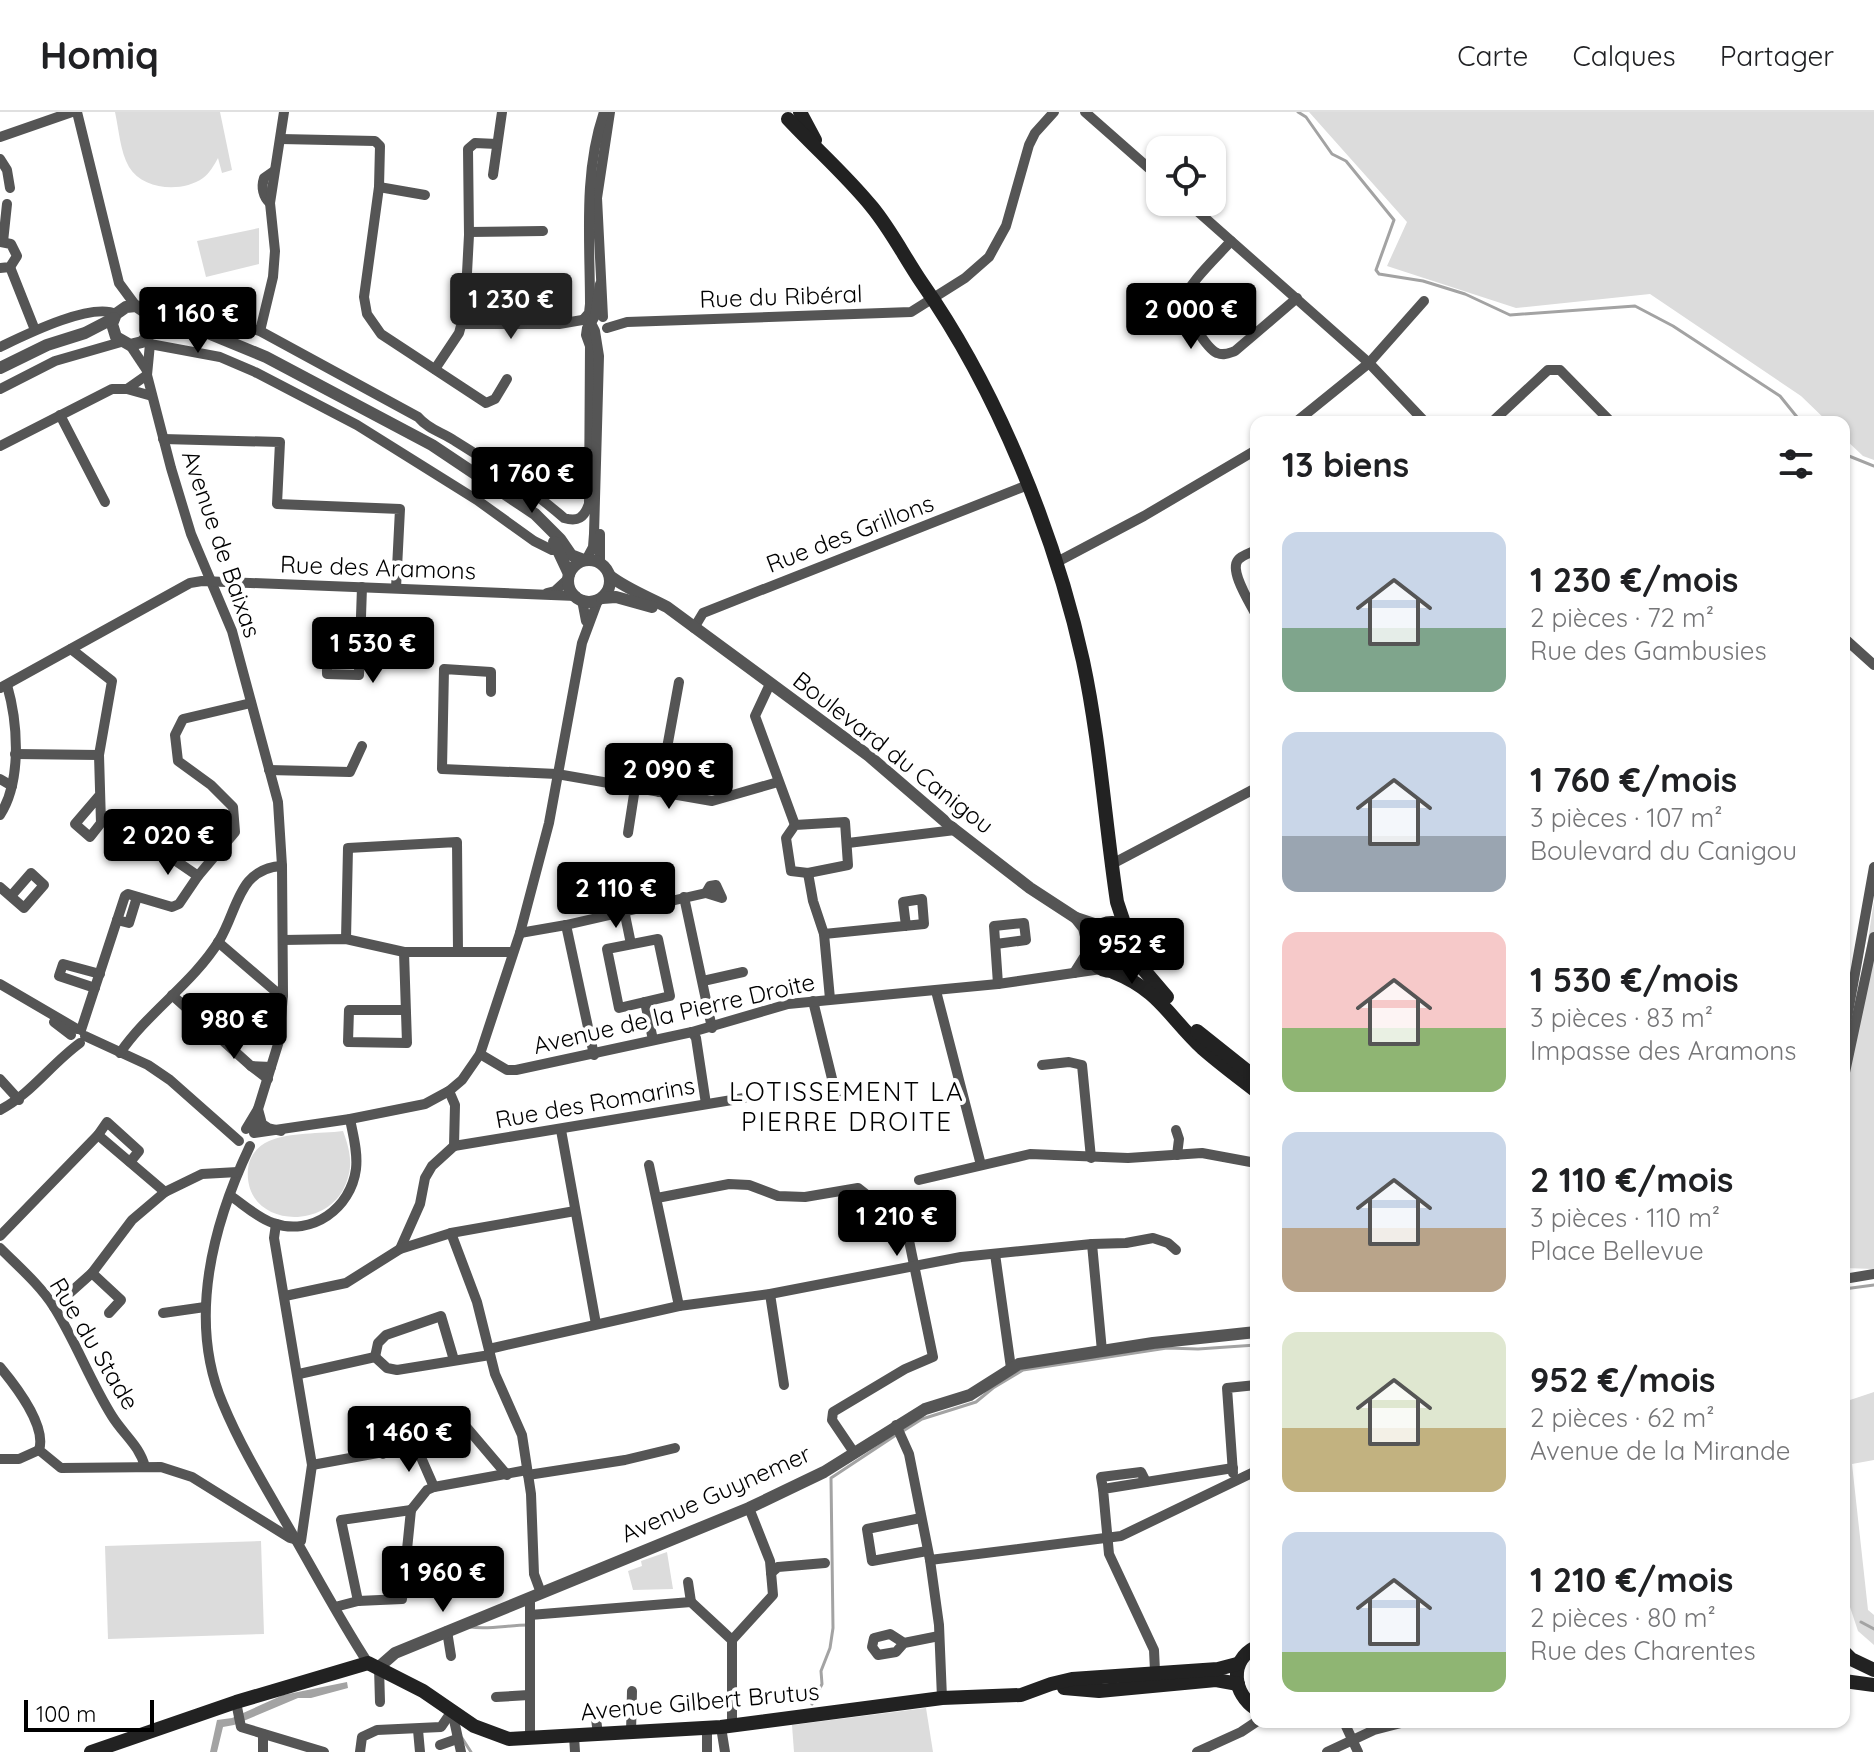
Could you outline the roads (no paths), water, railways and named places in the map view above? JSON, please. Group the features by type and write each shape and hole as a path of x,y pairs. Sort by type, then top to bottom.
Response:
{"main road":[{"path":"790,114 875,210 973,365 1028,485 1057,562 1083,662 1098,747 1117,902 1125,926 1134,936 1144,970 1177,1011 1196,1031 1250,1073"},
{"path":"1117,902 1103,925 1094,931 1088,948 1095,965 1138,983 1152,993 1203,1049 1250,1086"},
{"path":"1103,925 1125,926"},
{"path":"1107,971 1128,966 1136,951"},
{"path":"1250,1651 1237,1664 1238,1684 1250,1702"},
{"path":"1850,1658 1874,1670"},
{"path":"1036,1690 1072,1679 1218,1669 1237,1664"},
{"path":"91,1752 238,1714 374,1665"},
{"name":"Avenue Gilbert Brutus","path":"374,1665 423,1691 465,1721 503,1738 720,1727 942,1698 1021,1695 1036,1690"},
{"path":"1036,1690 1073,1688 1099,1691 1216,1680 1238,1684"},
{"path":"1850,1682 1874,1685"}],"street":[{"path":"0,137 74,112 119,283 116,315 112,324 122,341"},
{"path":"260,331 273,277 275,251 270,203 262,183 274,171 284,112"},
{"path":"493,175 502,112"},
{"path":"542,594 555,591 572,568 585,560 593,547 599,356 596,324 600,284 597,191 602,168 604,112"},
{"path":"596,324 589,313 591,170 610,112"},
{"path":"602,132 617,112"},
{"name":"Rue du Ribéral","path":"596,324 911,312 965,278 989,257 1006,226 1029,145 1035,133 1054,112"},
{"path":"1085,112 1146,166"},
{"path":"281,139 375,141 380,146 379,187 364,297 367,314 381,334 486,403 495,399 507,379"},
{"path":"435,369 463,324 469,232 468,149 475,143 497,144"},
{"path":"0,159 7,170 10,188"},
{"path":"379,187 425,195"},
{"path":"7,204 1,242 11,244 16,251 16,260 5,268 35,330"},
{"path":"1203,216 1369,363 1419,416"},
{"path":"469,232 543,231"},
{"path":"1231,241 1187,291 1183,302 1185,311 1210,348 1226,355 1235,351 1297,298"},
{"path":"119,283 143,310 152,327 149,340"},
{"path":"1303,416 1369,363 1424,301"},
{"path":"0,368 47,345 85,333 126,307 177,310 260,331 407,410 437,433 450,437 498,469 564,518 578,520 586,513 589,504 590,346 586,335 596,324"},
{"path":"143,310 177,330"},
{"path":"0,347 71,317 102,311 116,315"},
{"path":"463,324 596,324"},
{"path":"85,333 100,332 136,345 177,330 203,331 266,357 432,445 535,514 571,555 600,562"},
{"path":"149,340 220,357 255,372 357,425 477,500 534,541 552,550 558,549"},
{"name":"Avenue de Baixas","path":"149,340 147,372 163,439 191,534 232,631 278,802 283,940 279,1041 246,1138"},
{"path":"0,389 55,361 122,341"},
{"name":"Avenue de Baixas","path":"122,341 147,372"},
{"path":"1498,416 1548,370 1560,370 1605,416"},
{"path":"127,389 147,372"},
{"path":"0,446 112,389 127,389 152,396"},
{"path":"60,415 105,502"},
{"path":"393,425 542,528 558,549 569,576 571,591 579,598 587,627"},
{"path":"163,439 280,442 277,504 400,509 396,588"},
{"path":"1057,562 1144,516 1250,454"},
{"path":"489,483 498,469"},
{"path":"0,984 77,1038 148,1065 220,1124 246,1138 425,1104 462,1080 480,1054 520,933 549,823 587,627 600,599 609,588 610,576 600,562 597,472"},
{"name":"Rue des Grillons","path":"689,624 703,613 1028,485"},
{"path":"1250,553 1239,558 1235,565 1235,573 1250,603"},
{"name":"Boulevard du Canigou","path":"610,576 667,607 869,756 955,830 1030,888 1076,918 1103,925"},
{"name":"Rue des Aramons","path":"3,686 190,583 202,581 579,598"},
{"path":"327,651 327,674 359,675 362,587"},
{"name":"Boulevard du Canigou","path":"600,599 616,597 644,602 689,624"},
{"path":"579,598 600,599"},
{"path":"1850,643 1874,665"},
{"path":"71,649 112,681 99,755 99,796"},
{"path":"491,692 491,672 444,669 442,769 557,774 712,801 778,782"},
{"path":"659,792 679,682"},
{"path":"770,684 755,716 795,825"},
{"path":"0,815 8,803 15,754 11,700 3,686"},
{"path":"0,1110 19,1100 77,1038 125,896 128,894 172,907 179,904 235,832 233,807 211,785 178,761 175,735 183,719 251,703"},
{"path":"269,770 350,772 362,746"},
{"path":"15,754 99,755"},
{"path":"0,779 12,786"},
{"path":"628,833 635,788"},
{"path":"1112,864 1250,791"},
{"path":"845,822 848,865 808,873 791,871 786,838 795,825 845,822"},
{"path":"848,843 955,830"},
{"path":"346,939 348,848 457,842 458,952"},
{"path":"150,849 160,850 198,876"},
{"path":"120,1053 218,942 251,877 265,868 282,866"},
{"path":"1850,1001 1874,867"},
{"path":"808,873 824,934 830,999"},
{"path":"0,887 11,896"},
{"path":"520,933 706,893"},
{"path":"684,897 712,1028"},
{"path":"624,910 631,944"},
{"path":"1073,975 1088,948 1084,928 1076,918"},
{"path":"566,925 594,1055"},
{"path":"824,934 906,926"},
{"path":"1850,1049 1874,937"},
{"path":"283,940 346,939 404,952 512,952"},
{"path":"658,939 670,996 645,1002 619,1008 607,949 658,939"},
{"path":"218,942 283,995"},
{"path":"996,944 998,984"},
{"path":"404,952 406,1010 407,1043 348,1042 349,1010 406,1010"},
{"path":"95,988 59,976 63,964 100,974"},
{"name":"Avenue de la Pierre Droite","path":"480,1054 507,1070 516,1070 712,1028 788,1004 1107,971"},
{"path":"703,981 743,972"},
{"path":"262,980 283,976"},
{"path":"936,991 981,1165"},
{"path":"172,995 251,1066 269,1073"},
{"path":"813,1001 837,1099"},
{"path":"645,1002 653,1040"},
{"path":"692,1032 696,1038 706,1104"},
{"path":"1042,1065 1069,1062 1082,1065 1091,1158"},
{"path":"0,1079 19,1100"},
{"path":"400,1249 420,1204 425,1178 432,1166 454,1146 455,1105 449,1091"},
{"name":"Rue des Romarins","path":"454,1146 744,1098"},
{"path":"258,1109 262,1124 278,1131"},
{"path":"231,1196 276,1224 289,1226 322,1220 333,1213 346,1198 356,1168 350,1119"},
{"path":"561,1130 596,1324"},
{"path":"1176,1130 1179,1139 1177,1155"},
{"path":"0,1236 98,1135 165,1192"},
{"path":"246,1138 210,1263 205,1307 209,1352 222,1402 259,1476 335,1607 374,1665 380,1702"},
{"path":"919,1180 1030,1154 1091,1158 1202,1153 1250,1162"},
{"path":"649,1165 679,1306"},
{"path":"54,1307 92,1273 132,1220 165,1192 202,1174 238,1172"},
{"path":"657,1198 729,1184 749,1185 778,1196 805,1197 858,1188 906,1226 917,1267 933,1357 905,1369 833,1412 832,1420 853,1451"},
{"path":"285,1296 346,1283 400,1249 451,1233 575,1211"},
{"path":"276,1224 274,1238 312,1465 305,1524 301,1541 297,1541"},
{"path":"451,1233 477,1302 495,1374 522,1435 528,1473 536,1596 530,1615 530,1739"},
{"path":"375,1357 387,1368 397,1370 454,1360 679,1306 770,1294 961,1257 1153,1238 1168,1243 1176,1250"},
{"path":"1092,1244 1102,1351"},
{"name":"Rue du Stade","path":"0,1248 34,1281 54,1307 114,1419 142,1453 145,1467"},
{"path":"995,1254 1011,1368"},
{"path":"92,1273 121,1300 109,1313"},
{"path":"1850,1278 1874,1274"},
{"path":"770,1294 784,1385"},
{"path":"163,1313 205,1307"},
{"path":"375,1357 378,1343 386,1335 441,1316 454,1360"},
{"name":"Avenue Guynemer","path":"374,1665 447,1631 678,1542 824,1472 853,1451 898,1430 925,1409 970,1395 1019,1364 1250,1333"},
{"path":"299,1374 375,1357"},
{"path":"0,1367 18,1389 41,1434 39,1450"},
{"path":"1234,1481 1227,1388 1250,1386"},
{"path":"383,1454 383,1435 462,1422 507,1475"},
{"path":"898,1430 909,1454 928,1556 939,1636 942,1698"},
{"path":"412,1431 434,1487"},
{"path":"312,1465 416,1446"},
{"path":"335,1607 358,1601 402,1599 411,1510 427,1490 507,1475 625,1460 675,1448"},
{"path":"39,1450 61,1468 161,1467 192,1477 297,1541"},
{"path":"0,1459 19,1459 39,1450"},
{"path":"1155,1671 1154,1650 1109,1554 1103,1489 1233,1468"},
{"path":"921,1518 867,1529 872,1561 1121,1536 1250,1474"},
{"path":"725,1752 720,1727 732,1640 773,1595 770,1561 749,1508"},
{"path":"358,1601 341,1520 411,1510"},
{"path":"771,1573 778,1567 825,1563"},
{"path":"688,1582 691,1602 732,1640"},
{"path":"530,1615 691,1602"},
{"path":"447,1631 451,1656"},
{"path":"904,1643 939,1636"},
{"path":"631,1733 632,1691"},
{"path":"496,1697 529,1695"},
{"path":"595,1710 598,1735"},
{"path":"360,1752 362,1737 377,1730 441,1727 452,1711"},
{"path":"452,1711 461,1752"},
{"path":"238,1714 241,1727 318,1751"},
{"path":"1241,1732 1250,1715"},
{"path":"1197,1752 1250,1726"},
{"path":"707,1752 720,1727"},
{"path":"1347,1728 1358,1752"},
{"path":"1327,1752 1382,1728"},
{"path":"418,1730 420,1752"},
{"path":"263,1734 263,1752"},
{"path":"574,1736 575,1752"},
{"path":"440,1745 457,1739"}],"waterway":[{"path":"1298,112 1306,117 1332,154 1346,161 1394,220 1376,270 1379,274 1423,281 1465,294 1510,315 1635,306 1673,326 1780,396 1796,416"},
{"path":"1850,456 1874,466"},
{"path":"1850,1288 1874,1285"},
{"path":"903,1431 922,1419 976,1402 1023,1370 1167,1348 1250,1345"},
{"path":"812,1704 822,1684 821,1671 830,1648 833,1628 831,1478 896,1435"},
{"path":"1861,1622 1874,1629"},
{"path":"470,1627 528,1625"},
{"path":"462,1738 471,1752"}],"district":[{"name":"LOTISSEMENT LA PIERRE DROITE","path":"847,1107"}]}
